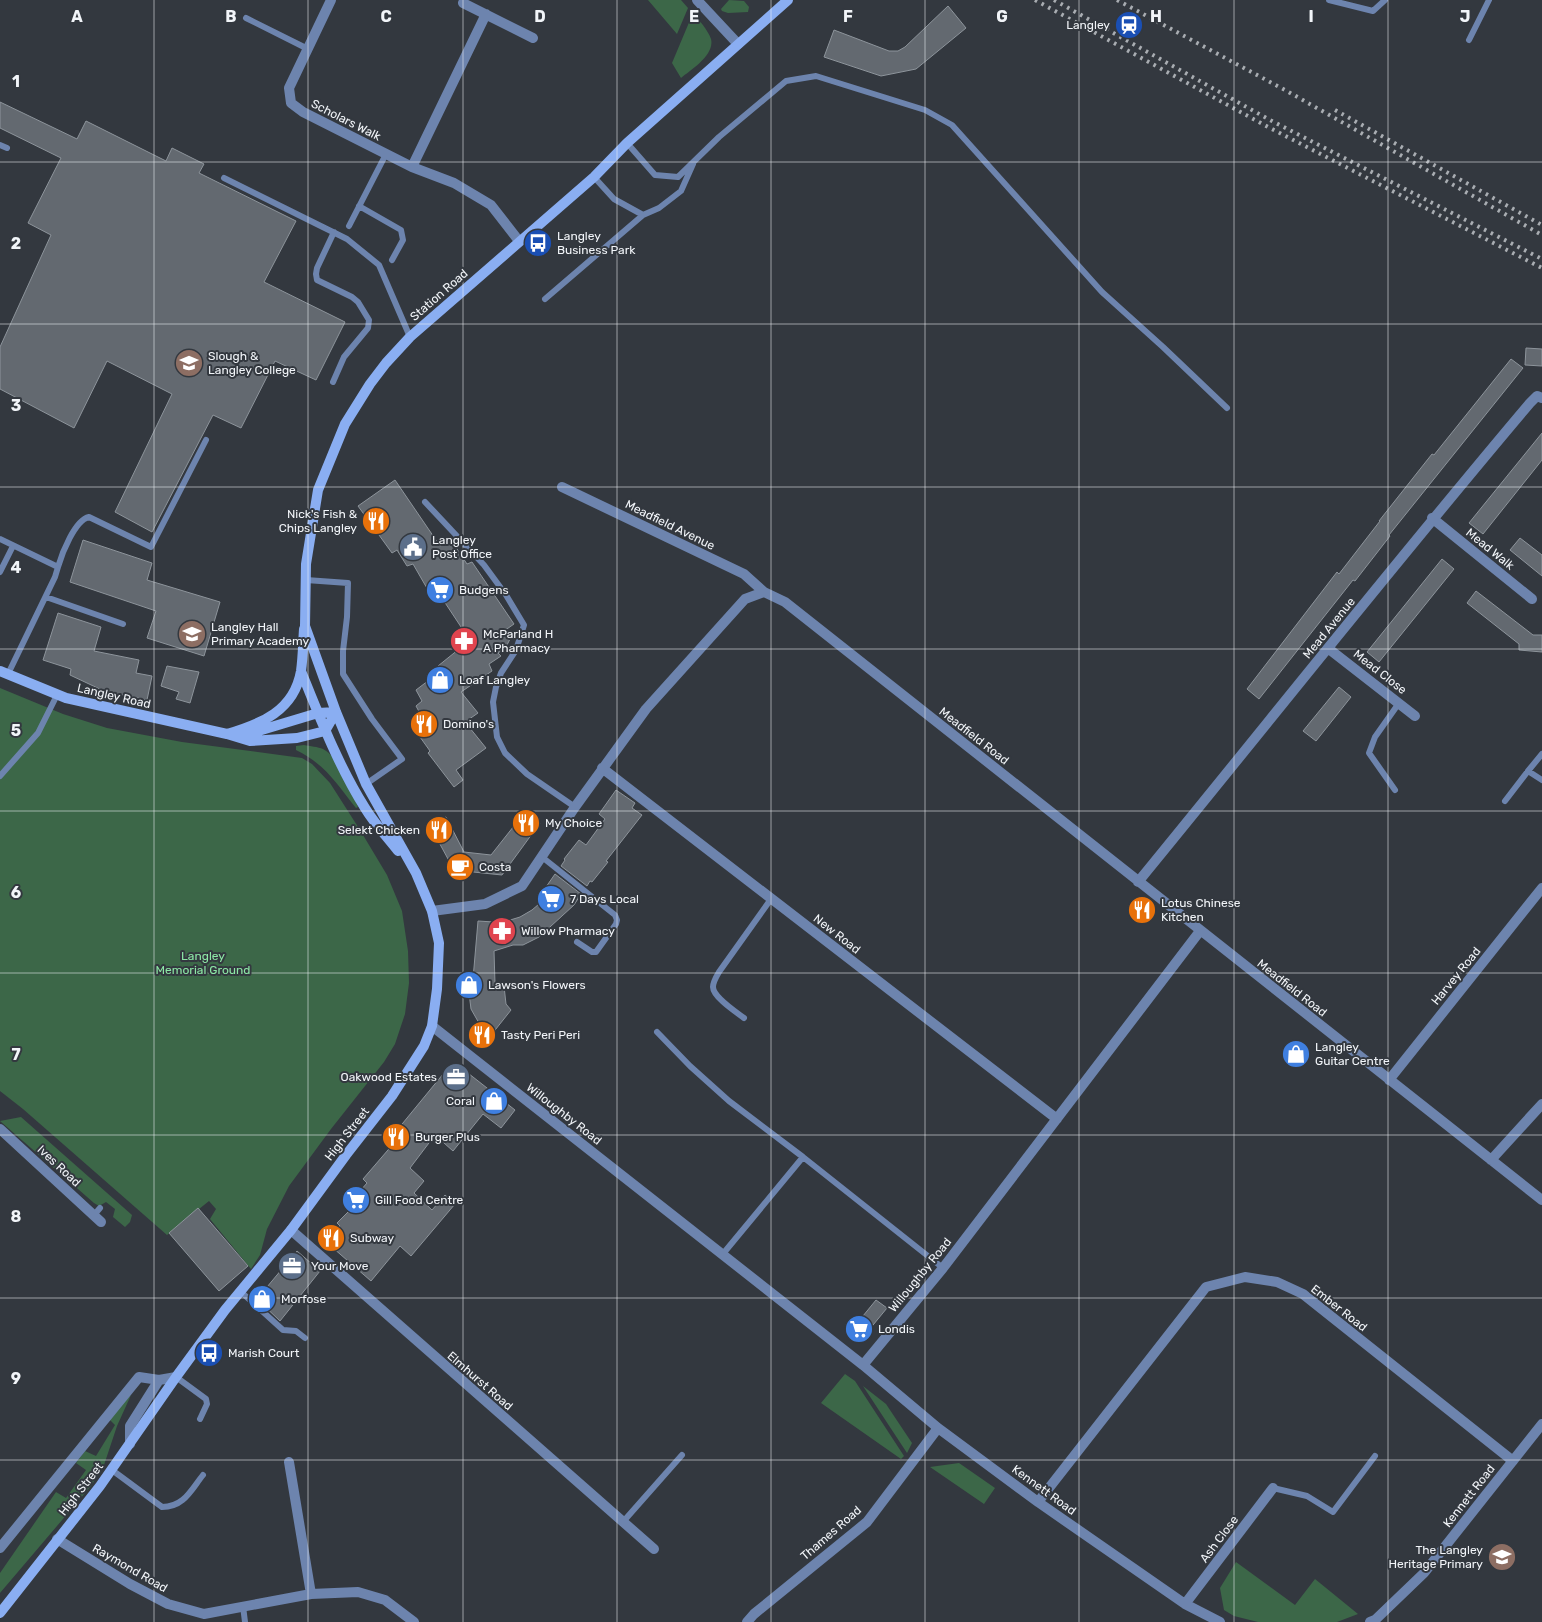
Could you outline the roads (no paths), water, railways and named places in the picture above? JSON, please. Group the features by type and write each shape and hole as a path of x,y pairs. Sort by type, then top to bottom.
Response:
{"main road":[{"name":"Station Road","path":"336,712 305,626 306,564 318,490 345,424 370,384 410,337 594,177 627,143 788,0"},
{"path":"227,734 268,719 289,701 298,683 301,671 305,626"},
{"path":"301,671 318,713"},
{"name":"Langley Road","path":"4,672 57,695 250,741 297,738 325,731"},
{"path":"325,731 336,712"},
{"name":"Langley Road","path":"227,734 250,733 318,713 336,712"},
{"name":"High Street","path":"0,1613 112,1470 176,1377 240,1291 291,1230 392,1096 424,1046 432,1026 437,989 439,943 432,911 416,873 366,784 336,712"},
{"name":"High Street","path":"318,713 325,731 365,810 416,873"}],"street":[{"name":"Scholars Walk","path":"331,0 289,88 291,103 303,112 412,168 454,183 491,205 519,241"},
{"path":"697,0 738,44"},
{"path":"463,3 533,38"},
{"path":"412,168 486,14"},
{"name":"Mead Avenue","path":"1138,882 1329,649 1432,518 1530,403 1537,396 1542,398"},
{"name":"Meadfield Avenue","path":"562,487 744,574 764,592"},
{"name":"Mead Walk","path":"1432,518 1532,599"},
{"path":"432,911 485,904 522,886 602,768 646,709 745,599 764,592"},
{"name":"Meadfield Road","path":"764,592 785,602 1542,1200"},
{"name":"Mead Close","path":"1329,649 1415,716"},
{"name":"New Road","path":"602,768 1057,1119"},
{"name":"Harvey Road","path":"1388,1080 1542,888"},
{"name":"Willoughby Road","path":"432,1026 863,1365 943,1268 1200,931"},
{"path":"1491,1160 1542,1104"},
{"name":"Ives Road","path":"0,1129 99,1215"},
{"name":"Elmhurst Road","path":"291,1230 622,1523 654,1549"},
{"name":"Ember Road","path":"1038,1502 1206,1287 1245,1277 1277,1282 1303,1294 1513,1461"},
{"name":"Kennett Road","path":"863,1365 938,1428 1038,1502 1185,1604 1220,1622"},
{"name":"High Street","path":"0,1548 139,1377 159,1380 176,1377"},
{"path":"130,1444 130,1426 159,1380"},
{"name":"Kennett Road","path":"1370,1622 1375,1620 1424,1573 1542,1424"},
{"name":"Thames Road","path":"747,1622 754,1614 868,1522 938,1428"},
{"path":"289,1462 311,1594"},
{"name":"Ash Close","path":"1185,1604 1273,1488"},
{"name":"Raymond Road","path":"57,1540 130,1584 168,1604 204,1614 311,1594 358,1592 386,1600 410,1620"}],"lane":[{"path":"1329,0 1372,11 1385,0"},
{"path":"1469,40 1488,0"},
{"path":"246,18 308,49"},
{"path":"627,143 655,175 678,177 775,89 786,81 802,77 816,76 925,110 952,124 1104,294 1227,408"},
{"path":"0,145 7,148"},
{"path":"349,226 386,154"},
{"path":"545,300 643,215 659,208 681,192 694,161"},
{"path":"594,177 614,199 643,215"},
{"path":"224,178 347,239 379,265 410,337"},
{"path":"359,206 401,230 403,240 392,260"},
{"path":"333,382 344,357 368,328 369,320 358,302 352,297 318,280 317,268 334,232"},
{"path":"4,672 46,596 76,527 81,521 89,517 151,547 206,440"},
{"path":"425,502 484,565 506,595 524,625 516,650 496,687 493,702 497,737 505,753 527,774 575,807"},
{"path":"0,540 58,567"},
{"path":"0,572 13,546"},
{"path":"306,580 348,583 343,674 372,719 402,759 366,784"},
{"path":"46,596 123,624"},
{"path":"0,776 38,734 57,695"},
{"path":"1395,790 1369,753 1375,737 1399,704"},
{"path":"1505,801 1542,754"},
{"path":"1528,770 1542,780"},
{"path":"542,857 615,915 616,924 596,952 592,952 577,942"},
{"path":"744,1018 716,995 713,990 714,984 719,972 771,899"},
{"path":"657,1032 690,1066 729,1100 943,1268"},
{"path":"722,1255 803,1157"},
{"path":"240,1291 283,1330 296,1331 305,1338"},
{"path":"176,1377 206,1399 207,1404 200,1419"},
{"path":"622,1523 682,1455"},
{"path":"1273,1488 1307,1496 1333,1512 1375,1456"},
{"path":"112,1470 162,1507 177,1505 184,1501 203,1475"},
{"path":"243,1606 246,1622"}],"railway":[{"path":"1035,0 1268,127 1542,268"},
{"path":"1054,0 1270,120 1542,259"},
{"path":"1117,0 1285,90 1542,235"},
{"path":"1335,110 1542,225"}],"place":[{"name":"Langley","path":"1129,25"},
{"name":"Langley Business Park","path":"538,243"},
{"name":"Slough & Langley College","path":"189,363"},
{"name":"Nick's Fish & Chips Langley","path":"376,521"},
{"name":"Langley Post Office","path":"413,547"},
{"name":"Budgens","path":"440,590"},
{"name":"Langley Hall Primary Academy","path":"192,634"},
{"name":"McParland H A Pharmacy","path":"464,641"},
{"name":"Loaf Langley","path":"440,680"},
{"name":"Domino's","path":"424,724"},
{"name":"My Choice","path":"526,823"},
{"name":"Selekt Chicken","path":"439,830"},
{"name":"Costa","path":"460,867"},
{"name":"7 Days Local","path":"551,899"},
{"name":"Lotus Chinese Kitchen","path":"1142,910"},
{"name":"Willow Pharmacy","path":"502,931"},
{"name":"Lawson's Flowers","path":"469,985"},
{"name":"Tasty Peri Peri","path":"482,1035"},
{"name":"Langley Guitar Centre","path":"1296,1054"},
{"name":"Oakwood Estates","path":"456,1077"},
{"name":"Coral","path":"494,1101"},
{"name":"Burger Plus","path":"396,1137"},
{"name":"Gill Food Centre","path":"356,1200"},
{"name":"Subway","path":"331,1238"},
{"name":"Your Move","path":"292,1266"},
{"name":"Morfose","path":"262,1299"},
{"name":"Londis","path":"859,1329"},
{"name":"Marish Court","path":"209,1353"},
{"name":"The Langley Heritage Primary","path":"1502,1557"}],"park label":[{"name":"Langley Memorial Ground","path":"203,963"}]}
